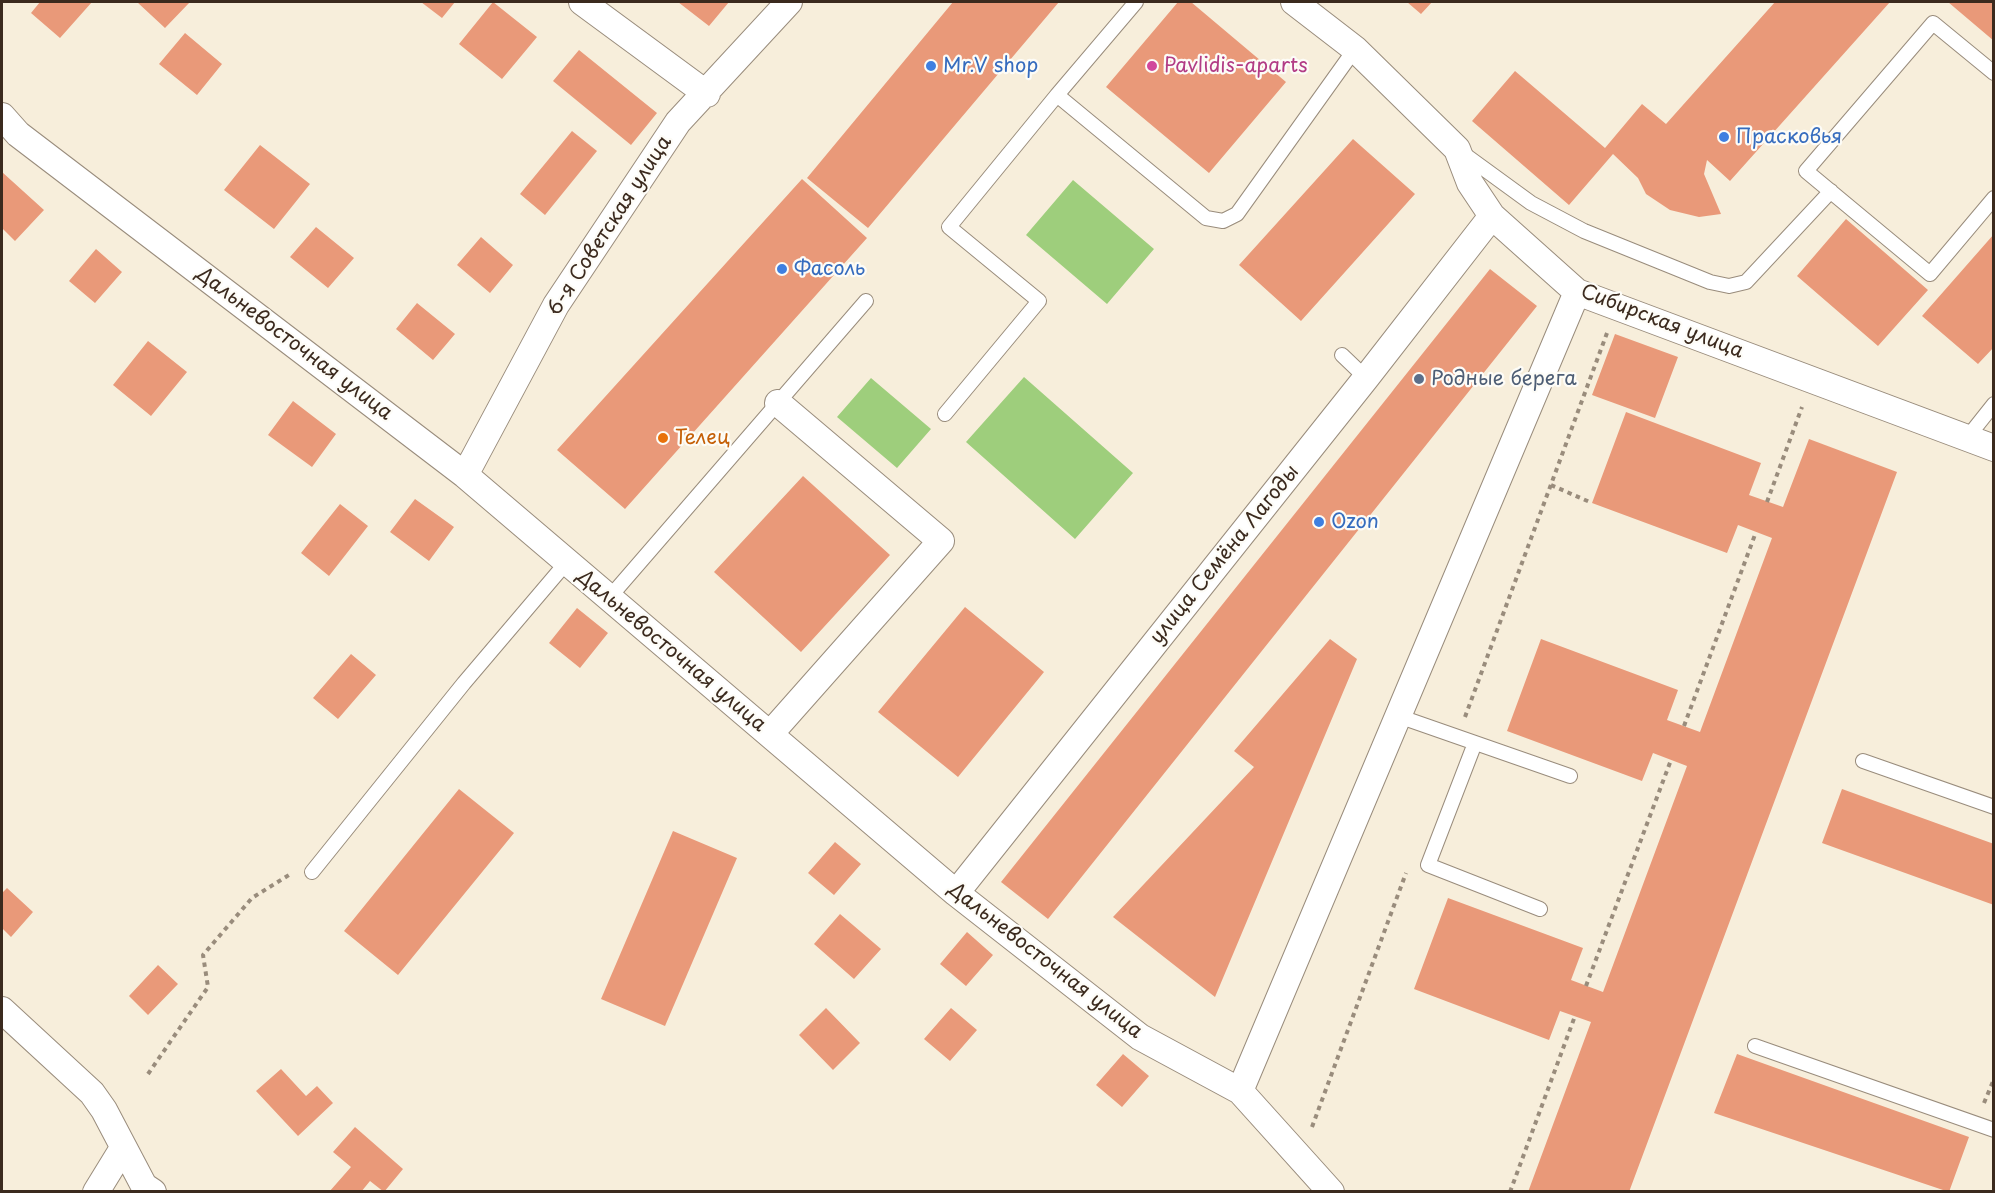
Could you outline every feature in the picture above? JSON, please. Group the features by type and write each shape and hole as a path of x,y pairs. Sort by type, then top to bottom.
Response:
{"street":[{"path":"582,2 707,94"},
{"name":"6-я Советская улица","path":"465,475 556,305 678,122 707,94 789,2"},
{"name":"Сибирская улица","path":"1294,2 1355,49 1457,148 1470,183 1492,216 1577,292 1994,448"},
{"name":"Дальневосточная улица","path":"2,116 18,134 465,475 956,893 1140,1037 1240,1091 1331,1191"},
{"name":"улица Семёна Лагоды","path":"956,893 1492,216"},
{"path":"1240,1091 1577,292"},
{"path":"770,734 941,541 778,403"},
{"path":"2,1010 92,1093 144,1186 153,1191"},
{"path":"96,1191 123,1148"}],"lane":[{"path":"945,414 1039,301 949,227 1136,2"},
{"path":"1994,73 1933,23 1806,171 1930,274 1994,198"},
{"path":"1057,95 1206,218 1223,221 1237,214 1355,49"},
{"path":"1457,148 1531,203 1584,231 1710,282 1729,286 1746,282 1831,191"},
{"path":"609,598 866,301"},
{"path":"1342,355 1366,378"},
{"path":"1967,438 1994,404"},
{"path":"312,872 464,683 566,563"},
{"path":"1398,716 1570,776"},
{"path":"1475,743 1428,865 1540,909"},
{"path":"1863,761 1994,807"},
{"path":"1755,1046 1994,1130"}],"path":[{"path":"1767,502 1796,424"},
{"path":"1551,485 1592,503"},
{"path":"1684,726 1756,532"},
{"path":"1586,986 1671,760"},
{"path":"148,1074 207,987 203,955 252,898 290,874 312,872"},
{"path":"1510,1191 1575,1016"},
{"path":"1983,1104 1994,1078"}],"green space":[{"path":"1073,180 1154,249 1107,304 1026,235"},
{"path":"1024,377 1133,473 1075,539 966,442"},
{"path":"871,378 931,429 897,468 837,417"}],"building":[{"path":"40,2 92,2 60,38 31,13"},
{"path":"137,2 190,2 165,28"},
{"path":"421,2 455,2 442,18"},
{"path":"493,2 537,37 502,79 459,44"},
{"path":"678,2 729,2 709,26"},
{"path":"953,2 1059,2 868,228 807,178"},
{"path":"1178,2 1191,2 1286,82 1209,173 1106,87"},
{"path":"1407,2 1432,2 1421,14"},
{"path":"1775,2 1890,2 1730,181 1707,160 1704,174 1721,214 1699,217 1670,210 1646,194 1638,178 1613,154 1569,205 1472,121 1515,71 1605,148 1642,104 1666,124"},
{"path":"1948,2 1994,2 1994,41"},
{"path":"185,33 222,64 197,95 159,64"},
{"path":"579,50 657,113 631,145 553,81"},
{"path":"572,131 597,151 545,215 520,194"},
{"path":"1353,139 1415,194 1301,321 1239,265"},
{"path":"260,145 310,184 274,229 224,190"},
{"path":"2,172 44,210 15,241 2,228"},
{"path":"802,179 867,238 625,509 557,450"},
{"path":"1846,219 1928,290 1878,346 1797,276"},
{"path":"316,227 354,258 328,288 290,257"},
{"path":"1994,234 1994,347 1978,364 1922,316"},
{"path":"481,237 513,265 490,293 457,265"},
{"path":"96,249 122,272 95,303 69,281"},
{"path":"1490,269 1537,306 1048,919 1001,882"},
{"path":"417,303 455,334 433,360 396,329"},
{"path":"1615,334 1678,357 1655,418 1592,395"},
{"path":"148,341 187,372 151,416 113,385"},
{"path":"293,401 336,434 312,467 268,435"},
{"path":"1626,412 1761,463 1749,495 1783,507 1809,439 1897,472 1629,1192 1528,1192 1591,1022 1560,1011 1549,1040 1414,989 1448,898 1583,948 1571,980 1603,992 1687,766 1653,753 1642,781 1507,731 1541,639 1678,690 1667,720 1700,732 1772,538 1738,525 1727,553 1592,503"},
{"path":"803,476 890,555 801,652 714,572"},
{"path":"415,499 454,527 429,561 390,532"},
{"path":"340,504 368,526 329,576 301,553"},
{"path":"965,607 1044,672 958,777 878,712"},
{"path":"577,608 608,633 580,668 549,643"},
{"path":"1330,639 1357,659 1215,997 1113,917 1254,767 1234,751"},
{"path":"351,654 376,675 338,719 313,698"},
{"path":"459,789 514,833 398,975 344,931"},
{"path":"1842,789 1994,844 1994,905 1822,843"},
{"path":"673,831 737,858 665,1026 601,999"},
{"path":"835,842 861,864 834,895 808,873"},
{"path":"7,888 33,912 11,937 2,928 2,893"},
{"path":"840,914 881,949 854,979 814,944"},
{"path":"967,932 993,955 966,986 940,964"},
{"path":"158,965 178,984 148,1015 129,996"},
{"path":"826,1008 860,1043 833,1070 799,1035"},
{"path":"951,1008 977,1030 950,1061 924,1039"},
{"path":"1123,1054 1149,1076 1122,1107 1096,1085"},
{"path":"1737,1054 1969,1137 1949,1192 1714,1113"},
{"path":"281,1069 306,1096 317,1086 333,1103 298,1136 256,1091"},
{"path":"355,1127 403,1169 384,1192 370,1181 361,1192 329,1192 351,1167 333,1152"}],"place":[{"name":"Mr.V shop","path":"931,66"},
{"name":"Pavlidis-aparts","path":"1152,66"},
{"name":"Прасковья","path":"1724,137"},
{"name":"Фасоль","path":"782,269"},
{"name":"Родные берега","path":"1419,379"},
{"name":"Телец","path":"663,438"},
{"name":"Ozon","path":"1319,522"}]}
